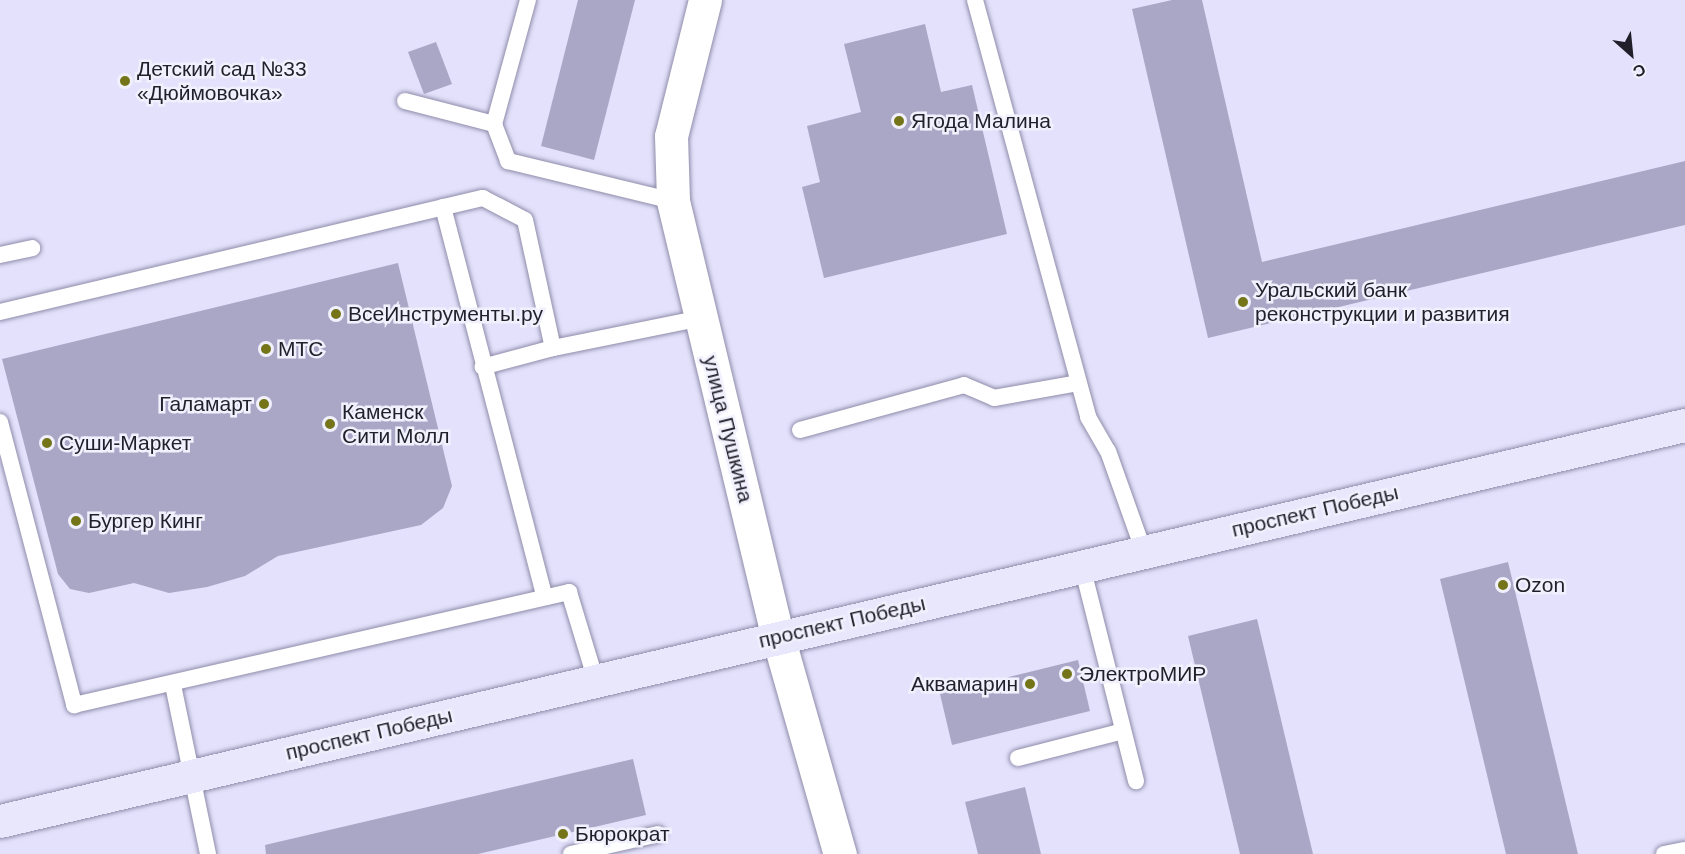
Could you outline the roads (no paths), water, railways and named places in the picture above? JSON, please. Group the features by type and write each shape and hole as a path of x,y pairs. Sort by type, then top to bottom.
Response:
{"main road":[{"name":"проспект Победы","path":"0,821 1685,425"}],"street":[{"name":"улица Пушкина","path":"705,0 671,136 673,201 778,638 840,854"}],"lane":[{"path":"528,0 494,124 508,161 673,201"},
{"path":"975,0 1078,382 1144,552"},
{"path":"405,101 494,124"},
{"path":"0,312 483,198 525,220 553,348"},
{"path":"443,207 482,367 544,596"},
{"path":"0,255 32,248"},
{"path":"482,367 553,348 702,318"},
{"path":"800,430 964,385 994,398 1078,382"},
{"path":"0,422 74,705 173,685 544,596 569,592 596,681"},
{"path":"1082,566 1136,781"},
{"path":"173,685 208,854"},
{"path":"1018,758 1123,731"},
{"path":"571,854 658,834"},
{"path":"1664,854 1685,850"}],"place":[{"name":"Детский сад №33 «Дюймовочка»","path":"125,81"},
{"name":"Ягода Малина","path":"899,121"},
{"name":"Уральский банк реконструкции и развития","path":"1243,302"},
{"name":"ВсеИнструменты.ру","path":"336,314"},
{"name":"МТС","path":"266,349"},
{"name":"Галамарт","path":"264,404"},
{"name":"Каменск Сити Молл","path":"330,424"},
{"name":"Суши-Маркет","path":"47,443"},
{"name":"Бургер Кинг","path":"76,521"},
{"name":"Ozon","path":"1503,585"},
{"name":"ЭлектроМИР","path":"1067,674"},
{"name":"Аквамарин","path":"1030,684"},
{"name":"Бюрократ","path":"563,834"}]}
